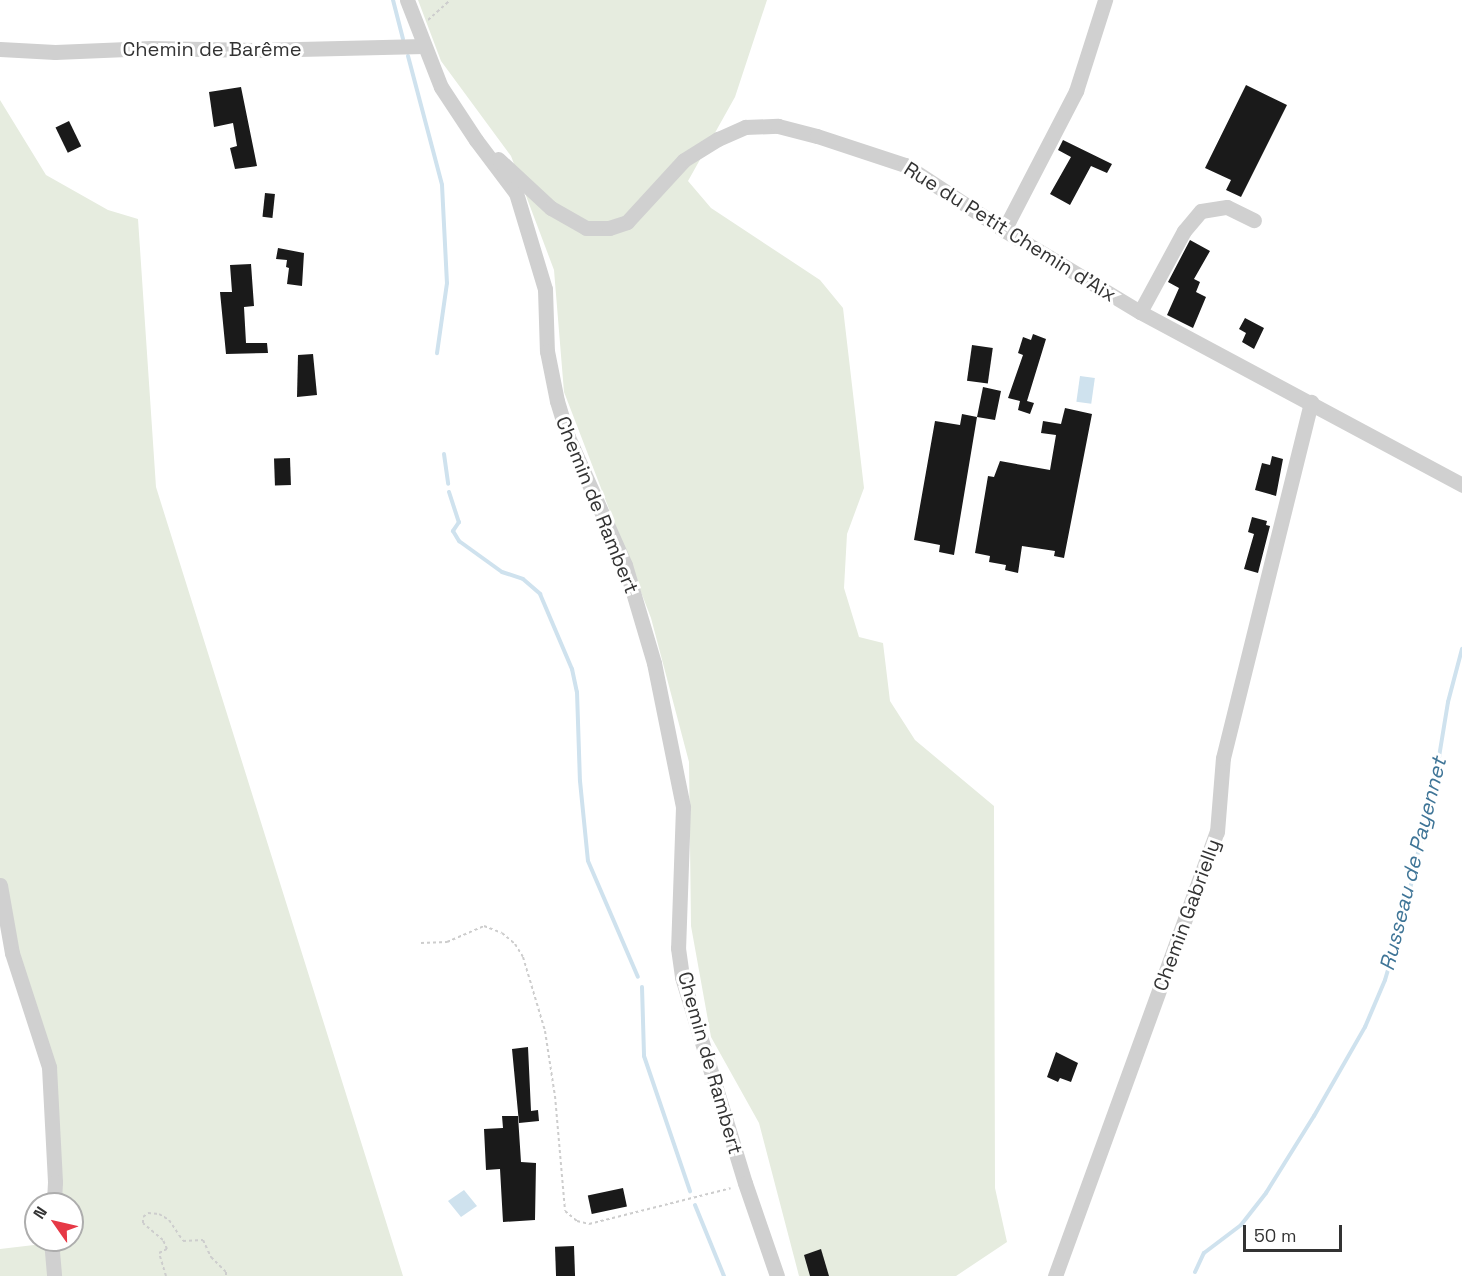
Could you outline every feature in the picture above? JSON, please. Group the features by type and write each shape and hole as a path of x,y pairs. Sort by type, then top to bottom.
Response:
{"street":[{"name":"Chemin de Rambert","path":"407,0 441,87 476,140 516,193 545,289 547,351 556,402 568,437 625,565 654,663 683,807 678,948 681,977 745,1183 777,1276"},
{"path":"1004,230 1076,91 1105,0"},
{"name":"Chemin de Barême","path":"0,50 55,52 151,48 257,50 424,46"},
{"name":"Rue du Petit Chemin d'Aix","path":"476,140 551,208 586,228 609,228 627,222 684,160 718,139 745,127 777,126 818,136 904,165 1004,230 1140,312 1462,485"},
{"path":"1140,312 1184,231 1201,211 1227,207 1254,220"},
{"name":"Chemin Gabrielly","path":"1055,1276 1217,832 1223,758 1311,402"},
{"path":"0,885 12,953 49,1067 55,1192"},
{"path":"52,1252 54,1276"}],"path":[{"path":"417,30 450,0"},
{"path":"421,943 447,942 484,926 502,933 523,957 545,1031 555,1096 565,1211 577,1221 589,1224 702,1197 745,1183"},
{"path":"166,1276 161,1266 159,1253 167,1249 163,1240 143,1223 143,1217 148,1213 159,1214 169,1220 183,1241 203,1240 211,1257 226,1272 226,1276"}],"shaded area":[{"path":"418,0 767,0 735,97 688,181 711,208 820,280 843,308 864,488 847,534 844,588 859,637 883,643 890,701 915,740 994,806 995,1188 1007,1242 956,1276 799,1276 759,1123 711,1037 691,926 689,762 651,618 564,392 554,270 511,156 441,61"},
{"path":"0,100 46,175 108,210 138,219 156,487 403,1276 0,1276 0,1249 24,1246 24,1252 84,1252 84,1192 54,1192 51,1093 0,885"}],"water":[{"path":"1080,376 1095,378 1091,404 1076,402"},
{"path":"464,1190 477,1206 461,1217 448,1201"}],"building":[{"path":"1246,85 1287,105 1241,197 1226,190 1231,180 1205,168"},
{"path":"241,87 257,166 235,169 230,148 237,146 233,123 214,127 209,92"},
{"path":"69,121 81,146 68,153 56,128"},
{"path":"1063,140 1112,164 1107,173 1091,166 1070,205 1050,194 1071,157 1058,150"},
{"path":"265,193 275,194 272,218 262,217"},
{"path":"1190,240 1210,251 1194,279 1200,282 1196,292 1206,297 1193,328 1167,315 1179,288 1168,282"},
{"path":"278,248 304,253 302,286 287,284 289,268 286,267 287,260 276,259"},
{"path":"251,264 254,306 244,307 246,343 267,343 268,353 226,354 220,292 232,292 230,265"},
{"path":"1245,318 1264,328 1254,349 1242,342 1246,333 1239,329"},
{"path":"1033,334 1046,339 1027,401 1034,403 1030,414 1018,410 1020,401 1008,398 1023,355 1018,353 1023,337 1031,340"},
{"path":"972,345 993,348 988,384 967,381"},
{"path":"313,354 317,395 297,397 298,355"},
{"path":"983,387 1001,391 995,420 977,417"},
{"path":"1065,408 1092,414 1064,558 1054,556 1055,551 1022,546 1018,573 1005,570 1006,565 989,562 990,556 975,553 988,476 994,477 1000,461 1050,470 1056,435 1041,433 1043,421 1061,424"},
{"path":"962,414 977,417 954,555 939,552 940,545 914,540 935,421 960,425"},
{"path":"1272,456 1283,459 1276,496 1255,490 1262,463 1270,465"},
{"path":"290,458 291,485 275,486 274,459"},
{"path":"1252,517 1267,521 1266,525 1270,526 1258,573 1244,569 1254,534 1248,532"},
{"path":"528,1047 531,1111 538,1110 539,1121 519,1123 512,1049"},
{"path":"1056,1052 1078,1063 1071,1082 1060,1078 1058,1082 1047,1077"},
{"path":"502,1116 518,1116 521,1162 536,1163 535,1220 503,1222 500,1169 486,1170 484,1129 503,1128"},
{"path":"623,1188 627,1207 592,1214 588,1195"},
{"path":"574,1246 575,1276 556,1276 555,1247"},
{"path":"821,1249 829,1276 810,1276 804,1255"}],"waterway":[{"path":"393,0 403,39"},
{"path":"408,56 442,185 447,283 437,353"},
{"path":"444,454 448,484"},
{"path":"449,492 459,522 453,531 459,541 502,572 523,579 540,594 572,669 577,692 580,781 588,861 638,977"},
{"name":"Russeau de Payennet","path":"1195,1272 1204,1253 1241,1225 1266,1193 1365,1027 1385,980 1405,912 1439,757 1448,702 1462,649"},
{"path":"642,987 644,1056 690,1191"},
{"path":"695,1205 724,1276"}]}
